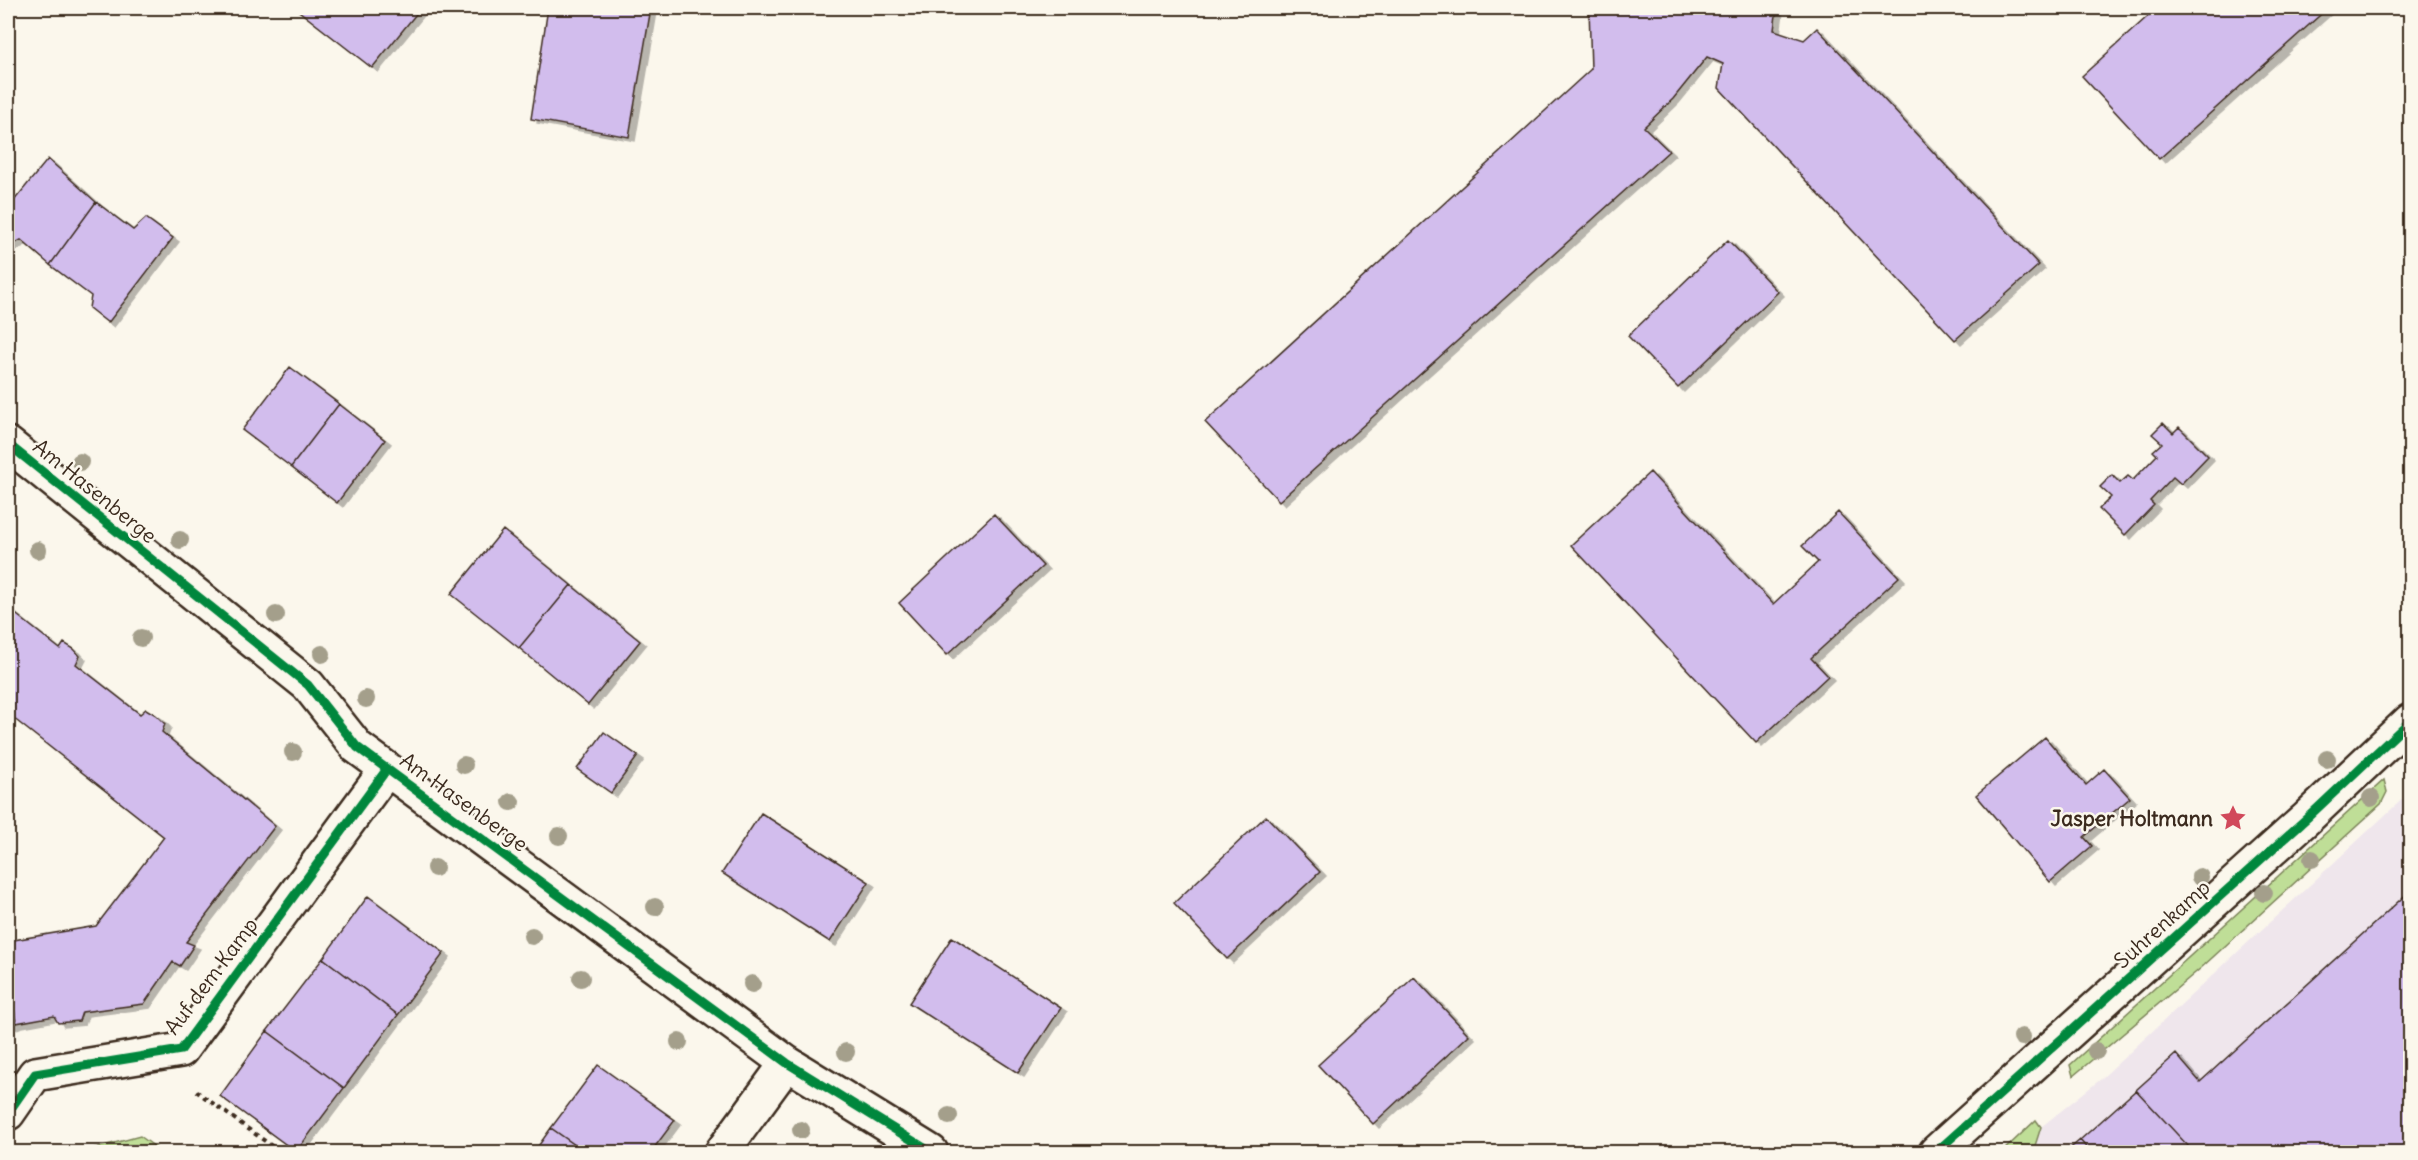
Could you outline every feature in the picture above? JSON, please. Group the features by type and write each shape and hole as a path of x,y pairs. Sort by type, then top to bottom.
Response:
{"street":[{"name":"Am Hasenberge","path":"8,444 308,684 357,747 787,1063 931,1152"},
{"name":"Suhrenkamp","path":"1936,1152 2307,818 2410,721"},
{"name":"Auf dem Kamp","path":"8,1113 34,1074 181,1050 387,769"},
{"path":"722,1152 787,1063"}],"path":[{"path":"149,1057 280,1152"}],"shaded area":[{"path":"2410,792 2410,1152 2033,1152 2041,1127 2101,1079"}],"green space":[{"path":"2384,780 2387,792 2381,804 2201,968 2073,1076 2070,1065"},
{"path":"2036,1120 2041,1127 2033,1152 2002,1152"},
{"path":"140,1136 162,1152 81,1152"}],"building":[{"path":"295,8 421,8 372,68"},
{"path":"548,8 651,8 629,137 531,119"},
{"path":"1589,8 1777,8 1774,30 1804,40 1817,28 2039,265 1955,340 1719,88 1723,64 1707,57 1673,99 1644,127 1669,151 1279,501 1205,422 1591,69"},
{"path":"2157,8 2328,8 2159,159 2082,76"},
{"path":"48,159 96,202 50,265 21,240 10,246 8,243 8,208"},
{"path":"96,202 133,230 146,218 173,238 108,323 89,308 91,296 50,265"},
{"path":"1728,240 1778,292 1678,388 1628,336"},
{"path":"290,367 339,404 291,467 242,430"},
{"path":"339,404 385,440 337,503 291,467"},
{"path":"2163,423 2173,433 2179,427 2208,456 2181,484 2173,477 2150,501 2154,505 2125,535 2099,509 2111,497 2100,487 2112,475 2120,483 2128,476 2133,480 2157,455 2153,451 2162,443 2152,434"},
{"path":"1650,472 1773,604 1818,562 1802,546 1838,512 1899,577 1811,658 1828,676 1756,743 1571,545"},
{"path":"994,514 1043,566 947,655 899,603"},
{"path":"503,530 571,585 519,648 451,594"},
{"path":"571,585 640,641 588,705 519,648"},
{"path":"8,608 60,649 64,643 74,649 80,656 76,664 140,714 146,709 156,715 165,724 162,732 275,826 186,942 194,945 180,966 173,962 144,1004 82,1012 79,1021 58,1023 54,1016 16,1023 8,962 8,941 96,926 164,837 8,714"},
{"path":"604,732 638,756 611,793 577,769"},
{"path":"2045,737 2086,785 2104,769 2130,798 2084,837 2092,846 2050,882 1976,795"},
{"path":"761,813 869,882 830,942 722,873"},
{"path":"1266,816 1320,872 1227,959 1174,903"},
{"path":"2410,891 2410,1152 2184,1152 2190,1148 2136,1090 2176,1054 2200,1082"},
{"path":"368,896 444,953 398,1015 323,958"},
{"path":"952,937 1061,1008 1018,1073 909,1003"},
{"path":"323,958 398,1015 344,1088 267,1031"},
{"path":"8,962 16,1023 8,1026"},
{"path":"1414,977 1469,1035 1373,1124 1318,1065"},
{"path":"267,1031 344,1088 296,1152 220,1096"},
{"path":"598,1065 675,1120 651,1152 585,1152 551,1128"},
{"path":"2136,1090 2190,1148 2184,1152 2090,1152 2080,1140"},
{"path":"551,1128 585,1152 534,1152"},
{"path":"2080,1140 2090,1152 2066,1152"}],"cycle path":[{"path":"8,444 308,685 357,747 787,1063 931,1152"},
{"path":"1936,1152 2307,818 2410,721"},
{"path":"8,1113 35,1074 181,1050 387,769"}],"place":[{"name":"Jasper Holtmann","path":"2233,818"}]}
